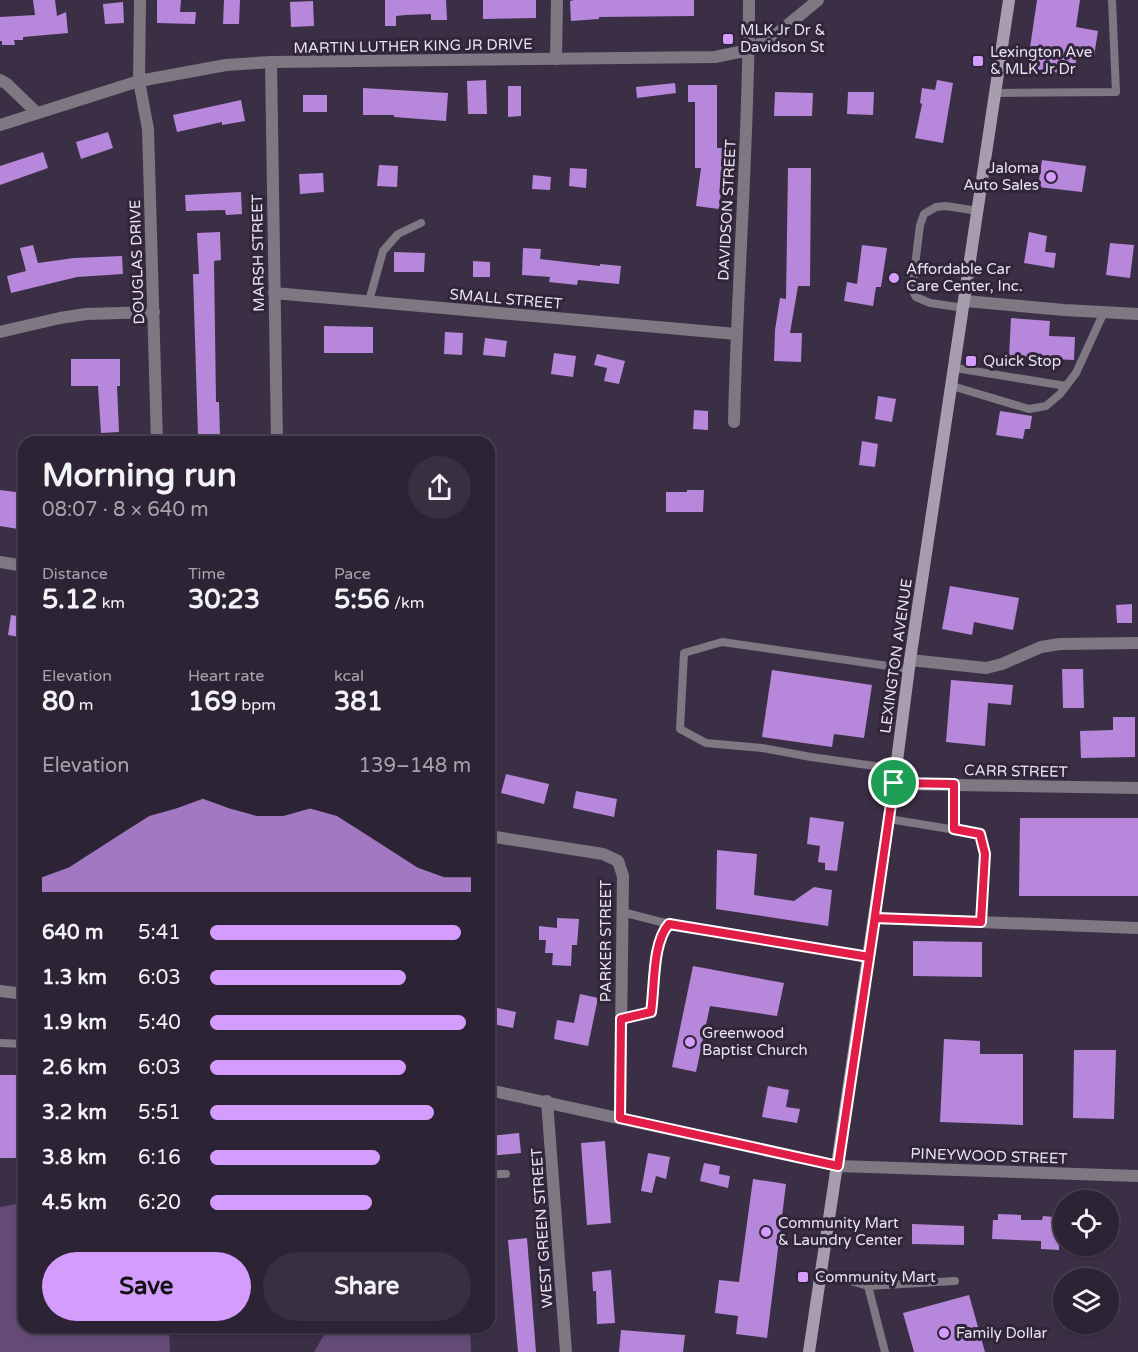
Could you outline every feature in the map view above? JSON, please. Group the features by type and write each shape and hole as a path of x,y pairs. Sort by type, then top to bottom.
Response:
{"main road":[{"name":"LEXINGTON AVENUE","path":"809,1352 875,918 909,664 1010,0"}],"street":[{"name":"DOUGLAS DRIVE","path":"140,0 140,81 148,129 157,436"},
{"path":"556,59 557,0"},
{"name":"DAVIDSON STREET","path":"734,422 749,0"},
{"name":"MARTIN LUTHER KING JR DRIVE","path":"0,125 140,81 226,64 715,57 749,50 778,33 818,0"},
{"name":"MARSH STREET","path":"271,62 277,436"},
{"path":"0,80 36,112"},
{"name":"SMALL STREET","path":"274,293 736,334"},
{"path":"964,305 1138,314"},
{"path":"0,332 86,314 154,312"},
{"path":"0,562 18,565"},
{"path":"909,664 986,668 1002,664 1041,647 1060,644 1138,643"},
{"name":"CARR STREET","path":"894,783 1138,788"},
{"name":"PARKER STREET","path":"495,837 603,854 618,861 623,876 620,1118"},
{"path":"875,918 1138,928"},
{"path":"0,991 18,993"},
{"name":"PINEYWOOD STREET","path":"495,1091 838,1166 1138,1176"},
{"name":"WEST GREEN STREET","path":"547,1101 566,1352"}],"lane":[{"path":"996,93 1116,92 1113,0"},
{"path":"964,305 930,303 916,297 912,290 920,225 924,214 936,207 946,206 978,211"},
{"path":"369,301 382,251 399,234 421,224"},
{"path":"952,386 1029,408 1046,406 1060,394 1076,373 1104,312"},
{"path":"955,368 1066,386"},
{"path":"896,769 811,758 762,748 706,743 680,729 684,652 722,642 909,664"},
{"path":"954,784 954,829"},
{"path":"889,819 980,834 985,854 981,922"},
{"path":"622,912 669,924 869,957"},
{"path":"621,1019 651,1012 656,955 662,931 669,924"},
{"path":"0,1043 18,1044"},
{"path":"495,1174 506,1174"},
{"path":"822,1273 868,1286 955,1281"},
{"path":"868,1286 885,1352"}],"shaded area":[{"path":"18,1204 18,1333 169,1333 170,1352 0,1352 0,1207"},
{"path":"325,1333 470,1333 471,1352 314,1352"}],"building":[{"path":"33,0 55,0 57,16 66,12 68,33 23,37 23,40 14,40 15,45 2,45 0,17 35,15"},
{"path":"157,0 181,0 180,12 196,12 195,24 157,23"},
{"path":"224,0 240,0 239,24 223,24"},
{"path":"385,0 446,0 447,20 431,20 431,14 405,15 396,16 396,26 385,26"},
{"path":"483,0 536,0 536,18 483,19"},
{"path":"694,0 694,16 599,17 599,19 571,21 570,1"},
{"path":"1037,0 1080,0 1076,27 1098,31 1094,56 1077,54 1074,75 1027,68"},
{"path":"313,1 314,26 291,27 290,2"},
{"path":"123,2 124,23 105,24 103,4"},
{"path":"486,80 487,114 468,114 467,81"},
{"path":"937,80 953,83 943,143 915,138 922,104 920,103 922,88 935,90"},
{"path":"675,83 676,93 637,98 636,87"},
{"path":"688,85 717,85 717,148 722,148 723,177 719,209 696,206 701,168 695,168 695,102 688,102"},
{"path":"508,86 521,86 521,116 508,117"},
{"path":"363,88 448,93 446,121 394,117 394,115 363,115"},
{"path":"775,92 813,93 812,116 774,116"},
{"path":"848,92 874,92 873,115 847,114"},
{"path":"303,95 327,95 327,112 303,112"},
{"path":"241,100 245,121 222,125 222,122 177,132 173,115"},
{"path":"108,132 113,148 81,159 76,142"},
{"path":"43,152 48,168 0,185 0,166"},
{"path":"1042,160 1086,166 1082,192 1038,187"},
{"path":"379,165 398,166 397,187 377,186"},
{"path":"570,168 587,169 586,188 569,186"},
{"path":"788,168 811,168 810,286 798,286 790,333 802,333 801,362 774,361 775,330 780,298 786,299"},
{"path":"323,173 324,192 300,194 299,174"},
{"path":"533,175 551,177 550,190 532,189"},
{"path":"241,192 242,214 226,215 225,210 186,211 185,195"},
{"path":"220,232 221,260 214,261 216,402 219,402 220,435 198,436 193,274 199,274 197,233"},
{"path":"1029,232 1047,236 1045,252 1056,253 1054,268 1024,263"},
{"path":"1110,243 1134,245 1130,278 1106,275"},
{"path":"33,245 38,263 74,258 122,256 123,274 77,277 11,293 7,276 26,271 20,248"},
{"path":"862,245 887,248 881,287 876,287 873,306 844,301 847,282 857,284"},
{"path":"523,248 541,249 540,259 600,266 600,264 621,266 619,284 578,280 577,285 549,282 550,277 522,275"},
{"path":"394,252 425,253 424,272 394,272"},
{"path":"473,261 490,262 490,277 473,277"},
{"path":"1011,318 1050,321 1049,336 1075,337 1074,360 1009,357"},
{"path":"324,326 373,327 373,353 324,353"},
{"path":"445,332 463,333 462,355 444,354"},
{"path":"485,338 507,341 505,357 483,355"},
{"path":"554,353 576,356 573,377 551,374"},
{"path":"597,354 625,361 619,384 604,381 607,368 594,365"},
{"path":"71,359 120,359 120,386 117,386 119,432 101,433 98,386 71,386"},
{"path":"878,396 896,399 892,422 875,419"},
{"path":"694,410 708,411 708,430 693,429"},
{"path":"1000,411 1032,416 1030,429 1025,429 1023,439 996,435"},
{"path":"862,441 878,444 875,467 859,465"},
{"path":"0,490 18,492 18,529 0,526"},
{"path":"687,490 704,490 703,512 666,512 666,492 687,492"},
{"path":"950,586 1019,598 1013,630 974,622 972,635 942,629"},
{"path":"1132,604 1132,623 1117,623 1116,605"},
{"path":"11,615 18,616 18,637 8,635"},
{"path":"1062,669 1083,669 1084,708 1063,708"},
{"path":"772,670 872,685 864,738 834,734 832,747 762,737"},
{"path":"951,680 1013,685 1011,705 988,703 985,746 946,742"},
{"path":"1113,717 1135,717 1135,757 1081,758 1080,731 1113,730"},
{"path":"506,774 549,784 544,804 501,793"},
{"path":"576,791 617,799 614,817 573,808"},
{"path":"810,817 844,822 837,871 825,870 825,863 818,862 820,846 807,844"},
{"path":"1020,818 1138,818 1138,896 1019,896"},
{"path":"717,850 757,854 754,895 794,901 814,887 832,890 828,926 716,909"},
{"path":"557,918 579,919 577,945 572,945 571,966 552,965 553,953 545,953 546,940 539,940 539,926 557,928"},
{"path":"913,941 982,942 982,977 913,976"},
{"name":"Greenwood Baptist Church","path":"693,966 784,983 777,1016 710,1006 696,1072 672,1067"},
{"path":"580,994 598,998 588,1046 554,1039 557,1020 574,1023"},
{"path":"495,1007 516,1012 513,1028 495,1024"},
{"path":"944,1039 980,1041 980,1054 1023,1054 1023,1125 940,1122"},
{"path":"1074,1050 1116,1050 1114,1119 1073,1118"},
{"path":"0,1075 18,1075 18,1158 0,1158"},
{"path":"768,1086 789,1090 786,1107 800,1109 797,1123 762,1117"},
{"path":"519,1133 521,1153 495,1155 495,1135"},
{"path":"605,1141 611,1223 587,1225 581,1143"},
{"path":"648,1153 670,1157 666,1179 656,1176 652,1193 641,1191"},
{"path":"704,1163 720,1166 719,1174 730,1176 728,1188 700,1181"},
{"path":"753,1179 786,1184 767,1338 736,1334 738,1316 715,1313 719,1280 739,1282"},
{"path":"998,1214 1021,1215 1021,1220 1042,1220 1043,1216 1053,1217 1053,1250 1041,1249 1041,1241 992,1239 993,1220 998,1220"},
{"path":"912,1224 964,1226 964,1245 912,1244"},
{"path":"527,1238 536,1352 518,1352 508,1240"},
{"path":"611,1270 615,1323 597,1324 596,1291 593,1291 592,1272"},
{"name":"Family Dollar","path":"969,1295 985,1352 914,1352 903,1313"},
{"path":"621,1330 685,1335 683,1352 619,1352"}],"place":[{"name":"MLK Jr Dr & Davidson St","path":"728,39"},
{"name":"Lexington Ave & MLK Jr Dr","path":"978,61"},
{"name":"Jaloma Auto Sales","path":"1051,177"},
{"name":"Affordable Car Care Center, Inc.","path":"894,278"},
{"name":"Quick Stop","path":"971,361"},
{"name":"Greenwood Baptist Church","path":"690,1042"},
{"name":"Community Mart & Laundry Center","path":"766,1232"},
{"name":"Community Mart","path":"803,1277"},
{"name":"Family Dollar","path":"944,1333"}],"route":[{"path":"894,783 954,784 954,829 980,834 985,854 981,922 875,918 838,1166 620,1118 621,1019 651,1012 656,955 662,931 669,924 869,957 894,783"}]}
